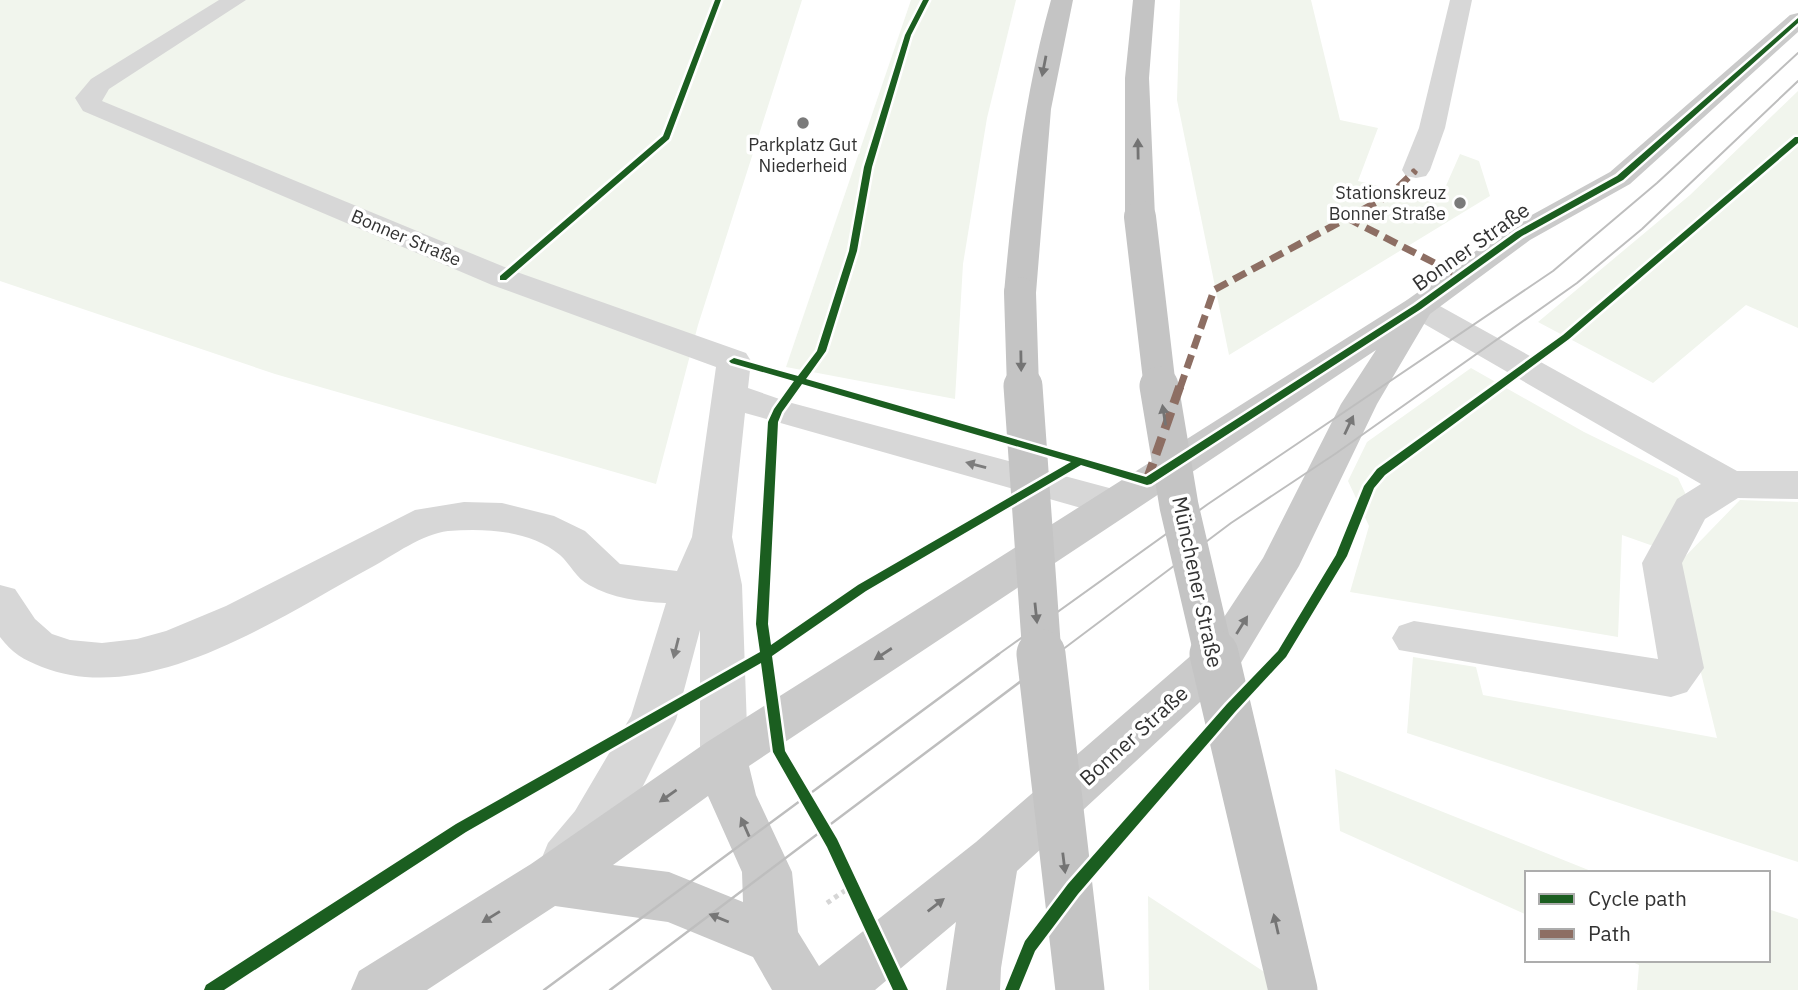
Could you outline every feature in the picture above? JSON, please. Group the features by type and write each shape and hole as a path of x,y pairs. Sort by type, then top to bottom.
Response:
{"highway":[{"path":"1062,0 1045,59 1030,150 1020,293 1022,422 1033,581 1051,762 1080,990"},
{"name":"Münchener Straße","path":"1144,0 1137,78 1140,217 1158,383 1179,506 1293,990"}],"main road":[{"name":"Bonner Straße","path":"377,990 549,881 724,757 1419,307 1519,234 1620,178 1798,20"},
{"name":"Bonner Straße","path":"833,990 994,859 1224,653 1279,566 1359,404 1419,307"},
{"name":"Bonner Straße","path":"724,757 732,797 767,873 772,939 803,990"},
{"path":"973,990 974,968 994,859"},
{"path":"549,881 669,897 772,939"}],"street":[{"name":"Bonner Straße","path":"234,0 100,84 88,98 92,106 503,278 731,377 712,537 691,588 653,720 592,827 549,881"},
{"path":"1416,170 1432,128 1461,0"},
{"path":"1419,307 1731,484 1798,485"},
{"path":"731,377 778,411 1130,492"},
{"path":"1414,638 1671,679 1682,667 1662,563 1691,509 1731,484"},
{"path":"0,601 21,634 39,647 85,661 128,658 205,636 429,520 453,515 486,516 547,529 572,542 587,563 606,576 640,584 691,588"},
{"name":"Bonner Straße","path":"712,537 721,585 724,757"}],"path":[{"path":"824,906 853,885"}],"shaded area":[{"path":"0,0 802,0 698,325 656,484 275,374 0,281"},
{"path":"911,0 1016,0 987,118 963,264 955,399 786,367"},
{"path":"1180,0 1311,0 1340,120 1378,128 1358,181 1427,198 1441,197 1460,154 1479,161 1490,196 1229,355 1177,100"},
{"path":"1798,91 1798,328 1746,305 1653,383 1538,322 1690,195"},
{"path":"1471,368 1584,432 1678,478 1687,497 1656,547 1622,535 1618,637 1350,592 1369,526 1348,481 1367,442"},
{"path":"1740,500 1798,502 1798,862 1407,733 1413,657 1476,667 1483,695 1717,738 1675,567"},
{"path":"1335,769 1591,871 1525,871 1525,914 1340,831"},
{"path":"1148,896 1292,990 1149,990"},
{"path":"1770,910 1798,919 1798,990 1637,990 1639,965 1632,962 1770,962"}],"tram line":[{"path":"996,656 1208,504 1553,271 1657,183 1798,53"},
{"path":"1054,656 1231,523 1335,454 1577,283 1642,229 1798,81"},
{"path":"544,990 999,654"},
{"path":"610,990 1057,654"}],"marked path":[{"path":"1147,480 1214,290 1390,195 1416,170"},
{"path":"1347,218 1460,276"}],"cycle path":[{"path":"503,278 666,137 718,0"},
{"path":"901,990 832,843 779,752 762,624 773,422 777,411 821,351 853,251 868,167 908,35 926,0"},
{"path":"734,361 1147,481 1418,307 1519,234 1620,178 1798,20"},
{"path":"1012,990 1030,946 1073,889 1231,708 1282,654 1341,556 1369,486 1381,472 1566,337 1798,139"},
{"path":"211,990 461,828 766,654 862,588 1081,461"}],"place":[{"name":"Parkplatz Gut Niederheid","path":"803,123"},
{"name":"Stationskreuz Bonner Straße","path":"1460,203"}]}
